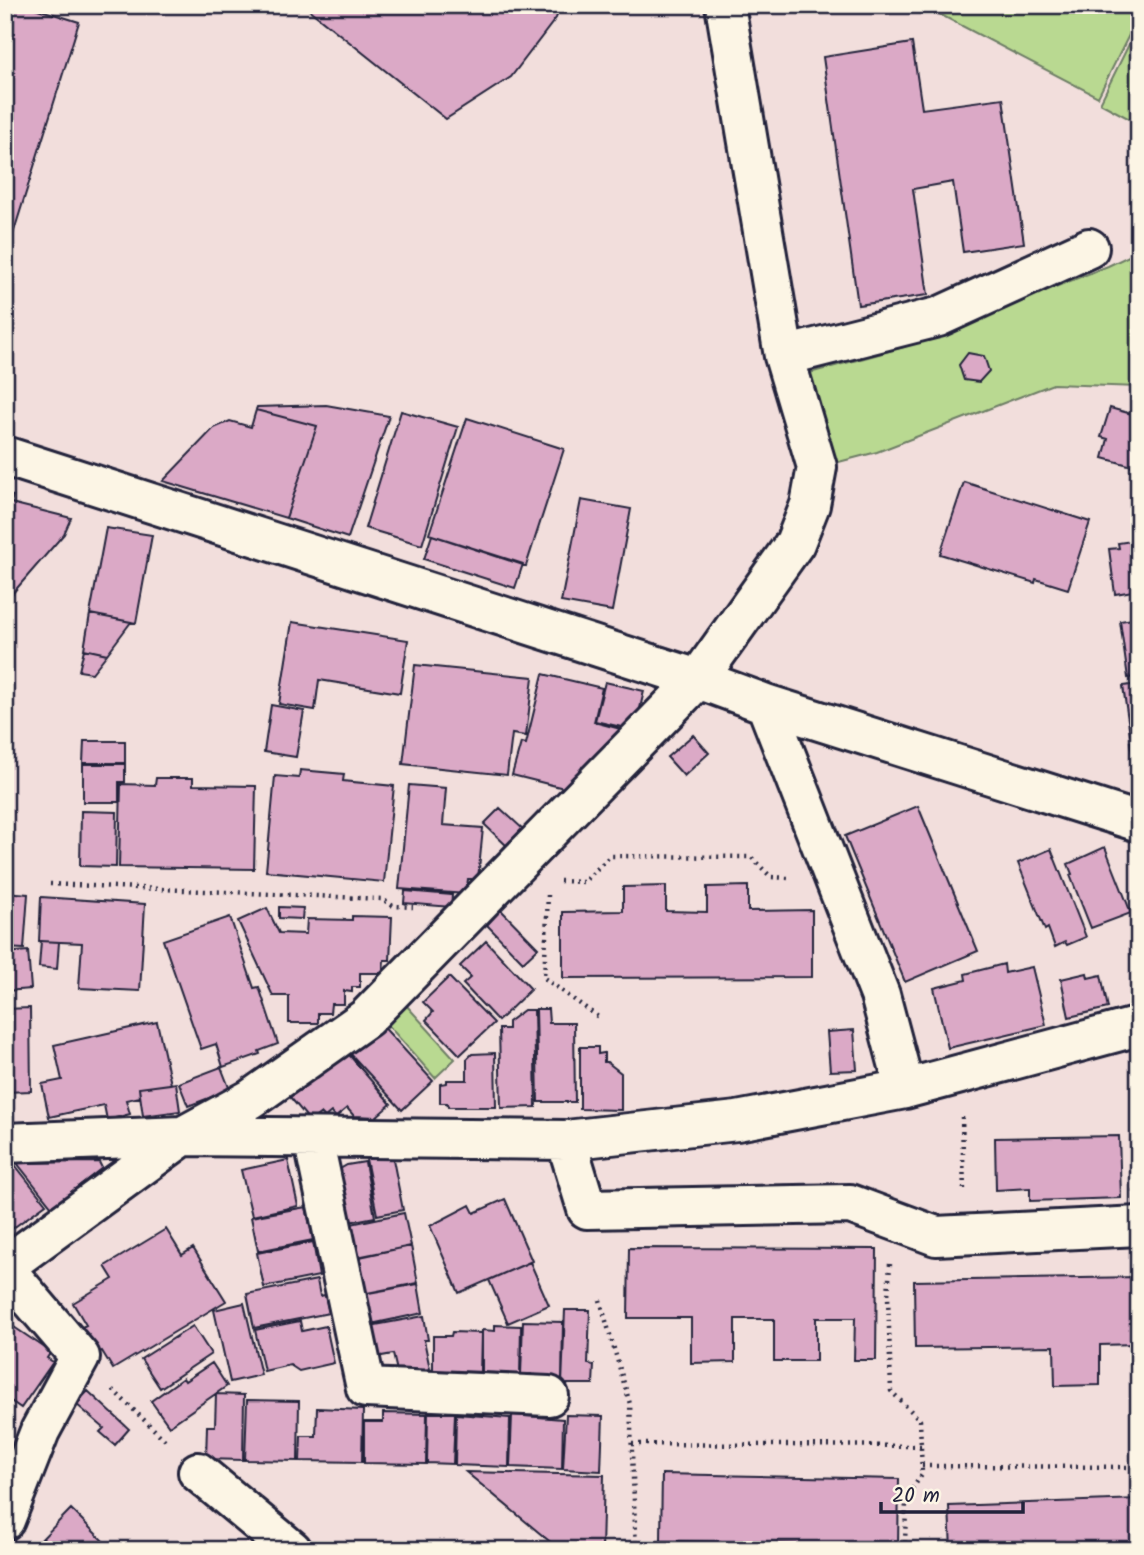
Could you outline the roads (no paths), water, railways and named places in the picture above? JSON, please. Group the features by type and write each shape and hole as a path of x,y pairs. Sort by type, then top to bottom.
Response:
{"street":[{"path":"5,1520 40,1431 80,1357 5,1267 183,1136 251,1099 366,1018 698,680 795,543 810,505 817,467 784,356 725,5"},
{"path":"784,356 938,317 1089,247"},
{"path":"5,456 766,704 1139,821"},
{"path":"766,704 880,995 905,1089"},
{"path":"5,1143 183,1136 566,1140 737,1121 905,1089 1139,1026"},
{"path":"313,1138 366,1388 549,1396"},
{"path":"566,1140 587,1209 850,1204 936,1236 1139,1226"},
{"path":"198,1472 292,1550"}]}
